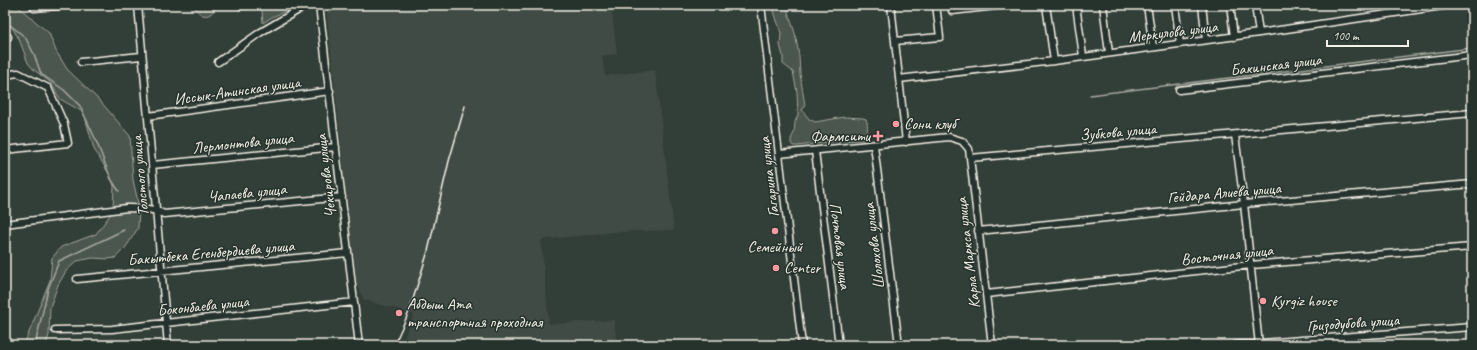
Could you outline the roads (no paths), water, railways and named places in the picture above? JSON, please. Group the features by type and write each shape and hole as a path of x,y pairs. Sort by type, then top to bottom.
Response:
{"street":[{"path":"34,8 69,5"},
{"name":"Толстого улица","path":"138,5 141,56 148,116 168,345"},
{"path":"218,62 261,32 307,5"},
{"name":"Чекирова улица","path":"319,5 359,345"},
{"name":"Гагарина улица","path":"761,5 802,345"},
{"path":"891,5 906,142"},
{"path":"895,41 940,37 936,5"},
{"path":"952,10 1005,5"},
{"path":"1046,5 1054,61"},
{"path":"1076,5 1082,56"},
{"path":"1102,5 1109,53"},
{"path":"1147,5 1153,47"},
{"path":"1175,5 1180,44"},
{"path":"1202,5 1206,40"},
{"path":"1230,5 1234,37"},
{"path":"1255,5 1259,33"},
{"name":"Меркулова улица","path":"899,79 1054,61 1082,56 1234,37 1449,5"},
{"name":"Бакинская улица","path":"1179,90 1472,54"},
{"path":"81,62 141,56"},
{"path":"5,75 18,73 48,88 64,124 68,143 5,150"},
{"name":"Иссык-Атинская улица","path":"148,116 330,91"},
{"name":"Зубкова улица","path":"970,158 1472,113"},
{"path":"1235,135 1259,344"},
{"path":"779,154 950,138 962,141 969,149 970,158"},
{"name":"Шолохова улица","path":"874,145 899,345"},
{"name":"Лермонтова улица","path":"152,165 336,147"},
{"name":"Почтовая улица","path":"815,151 839,345"},
{"name":"Карла Маркса улица","path":"970,158 992,345"},
{"name":"Гейдара Алиева улица","path":"978,230 1244,204 1472,184"},
{"name":"Чапаева улица","path":"5,224 127,208 146,208 156,210 164,214 342,196"},
{"name":"Восточная улица","path":"986,294 1251,265 1472,247"},
{"name":"Бакытбека Егенбердиева улица","path":"77,279 348,253"},
{"name":"Боконбаева улица","path":"55,330 112,329 354,302"},
{"name":"Гризодубова улица","path":"1235,345 1472,328"}],"waterway":[{"path":"5,21 25,37 34,54 41,74 64,90 80,106 95,138 111,179 119,191"},
{"path":"1090,95 1472,48"},
{"path":"35,345 48,289 59,261 124,230"}],"railway":[{"path":"394,345 409,312 428,251 449,161 465,106"}],"place":[{"name":"Сони клуб","path":"896,124"},
{"name":"Фармсити","path":"878,136"},
{"name":"Семейный","path":"775,231"},
{"name":"Center","path":"776,268"},
{"name":"Kyrgiz house","path":"1263,301"},
{"name":"Абдыш Ата транспортная проходная","path":"399,313"}]}
